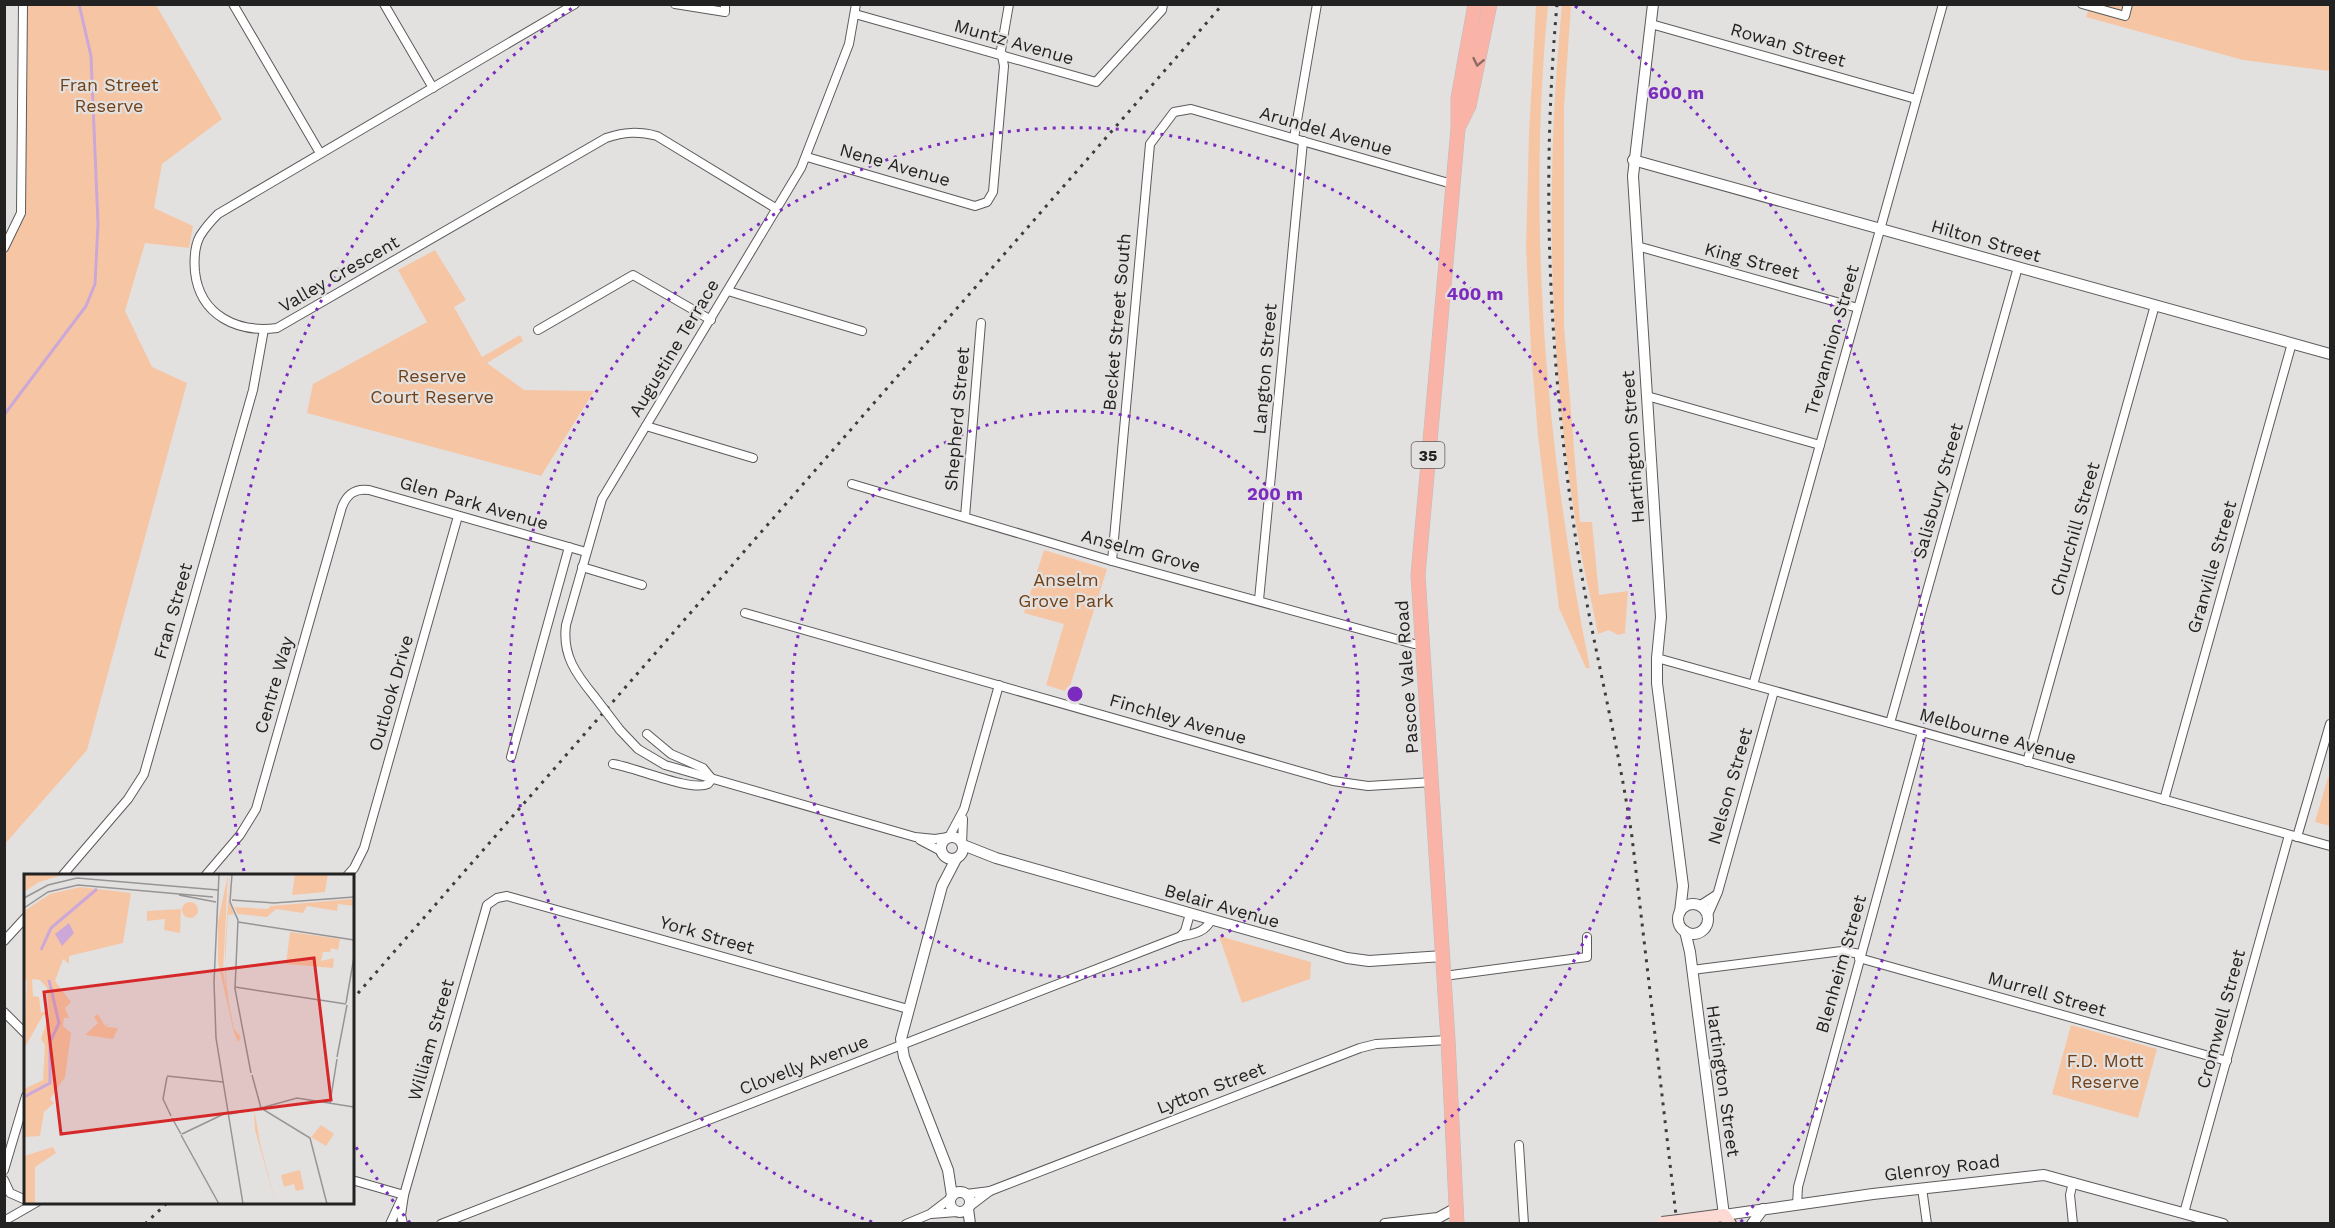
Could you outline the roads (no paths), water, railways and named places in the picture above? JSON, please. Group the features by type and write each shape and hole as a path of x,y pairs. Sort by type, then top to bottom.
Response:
{"main road":[{"name":"Pascoe Vale Road","path":"1457,1224 1443,956 1418,575 1458,129 1458,98 1475,4"},
{"name":"Pascoe Vale Road","path":"1458,129 1469,106 1490,4"},
{"name":"Glenroy Road","path":"1662,1223 1727,1219"}],"street":[{"path":"4,248 21,213 23,4"},
{"path":"233,4 320,153"},
{"path":"384,4 433,88"},
{"name":"Valley Crescent","path":"575,4 218,214 203,231 196,247 195,276 205,302 227,321 255,330 288,323 606,138 621,133 641,132 657,136 777,209"},
{"path":"675,4 725,8"},
{"name":"Augustine Terrace","path":"712,779 656,761 638,749 620,730 573,668 565,642 566,626 602,499 807,157 849,44 856,4"},
{"path":"1003,57 1002,47 1009,4"},
{"name":"Muntz Avenue","path":"855,14 1096,82 1162,10 1163,4"},
{"path":"1294,138 1317,4"},
{"name":"Hartington Street","path":"1653,4 1633,160 1661,617 1657,658 1659,701 1683,886 1686,894 1697,905"},
{"name":"Trevannion Street","path":"1753,685 1942,4"},
{"path":"2082,4 2125,16 2128,4"},
{"name":"Rowan Street","path":"1651,24 1916,99"},
{"name":"Nene Avenue","path":"807,157 975,206 987,202 993,192 1003,57"},
{"name":"Arundel Avenue","path":"1191,109 1452,184"},
{"name":"Becket Street South","path":"1112,561 1150,144 1174,112 1191,109"},
{"name":"Langton Street","path":"1259,600 1303,141"},
{"name":"Hilton Street","path":"1633,160 2331,354"},
{"name":"King Street","path":"1637,246 1858,308"},
{"name":"Salisbury Street","path":"1890,723 2018,267"},
{"path":"538,330 633,275 711,320"},
{"path":"728,291 862,331"},
{"name":"Churchill Street","path":"2027,762 2155,305"},
{"name":"Shepherd Street","path":"966,518 981,322"},
{"name":"Fran Street","path":"64,874 128,799 144,774 253,390 264,329"},
{"name":"Granville Street","path":"2164,800 2292,343"},
{"path":"1647,396 1820,445"},
{"path":"646,426 753,458"},
{"name":"Anselm Grove","path":"852,484 1112,561 1259,600 1414,645 1424,644"},
{"name":"Glen Park Avenue","path":"353,492 369,490 586,552"},
{"name":"Centre Way","path":"207,874 240,835 256,809 342,507 348,495 353,492"},
{"name":"Outlook Drive","path":"349,874 364,848 458,516"},
{"path":"511,757 569,547"},
{"path":"582,567 642,585"},
{"name":"Finchley Avenue","path":"745,613 1333,781 1368,786 1432,782"},
{"name":"Melbourne Avenue","path":"1657,658 2331,846"},
{"path":"942,886 941,844 949,837 964,810 999,685"},
{"name":"Nelson Street","path":"1707,917 1719,890 1774,691"},
{"name":"Cromwell Street","path":"2184,1213 2293,836 2331,724"},
{"name":"Blenheim Street","path":"1797,1205 1798,1187 1922,732"},
{"path":"647,734 665,751 703,768 712,779 915,837 957,838 963,844"},
{"path":"613,764 697,786 706,786 712,779"},
{"path":"963,1210 952,1208 948,1170 902,1045 902,1032 942,886 963,851 964,810"},
{"path":"915,837 949,859 958,858"},
{"name":"Belair Avenue","path":"963,844 996,858 1357,961 1443,956"},
{"name":"Belair Avenue","path":"958,858 969,855 996,858"},
{"name":"Hartington Street","path":"1680,912 1683,886"},
{"path":"1697,905 1703,908 1707,917 1706,926 1698,933 1685,931 1679,925 1680,912 1686,906 1697,905 1716,896 1719,890"},
{"name":"York Street","path":"496,898 507,896 908,1010"},
{"name":"William Street","path":"403,1224 401,1215 404,1195 487,905 496,898"},
{"path":"1179,937 1185,931 1190,914"},
{"path":"4,941 24,919"},
{"name":"Clovelly Avenue","path":"441,1224 1179,937 1203,930 1211,921"},
{"name":"Hartington Street","path":"1685,931 1690,951 1727,1219"},
{"name":"Hartington Street","path":"1690,951 1698,933"},
{"path":"1444,976 1587,957 1587,938"},
{"name":"Murrell Street","path":"1692,970 1842,951 2227,1061"},
{"path":"4,1012 24,1032"},
{"name":"Lytton Street","path":"963,1210 990,1191 1360,1047 1448,1040"},
{"path":"4,1170 24,1103"},
{"path":"1519,1145 1524,1224"},
{"path":"906,1224 930,1214 963,1210 970,1200 948,1170"},
{"name":"Glenroy Road","path":"1727,1219 1763,1209 2044,1175 2223,1224"},
{"path":"4,1180 10,1194 24,1199"},
{"path":"354,1181 404,1195"},
{"path":"2073,1182 2070,1195 2073,1224"},
{"path":"1922,1188 1927,1224"},
{"name":"Lytton Street","path":"965,1194 990,1191"},
{"path":"930,1214 959,1192 965,1194"},
{"name":"William Street","path":"390,1224 404,1195"},
{"path":"4,1221 35,1204"},
{"path":"1385,1224 1438,1218 1456,1208"},
{"path":"1752,1224 1763,1209"},
{"path":"963,1210 968,1224"}],"waterway":[{"path":"4,415 86,306 95,284 98,224 91,56 79,4"}],"railway":[{"path":"354,998 1223,4"},
{"path":"1557,4 1549,138 1549,204 1550,269 1559,401 1581,572 1632,837 1677,1224"},
{"path":"145,1224 166,1204"}],"park label":[{"name":"Fran Street Reserve","path":"109,95"},
{"name":"Reserve Court Reserve","path":"432,386"},
{"name":"Anselm Grove Park","path":"1066,590"},
{"name":"F.D. Mott Reserve","path":"2105,1071"}]}
